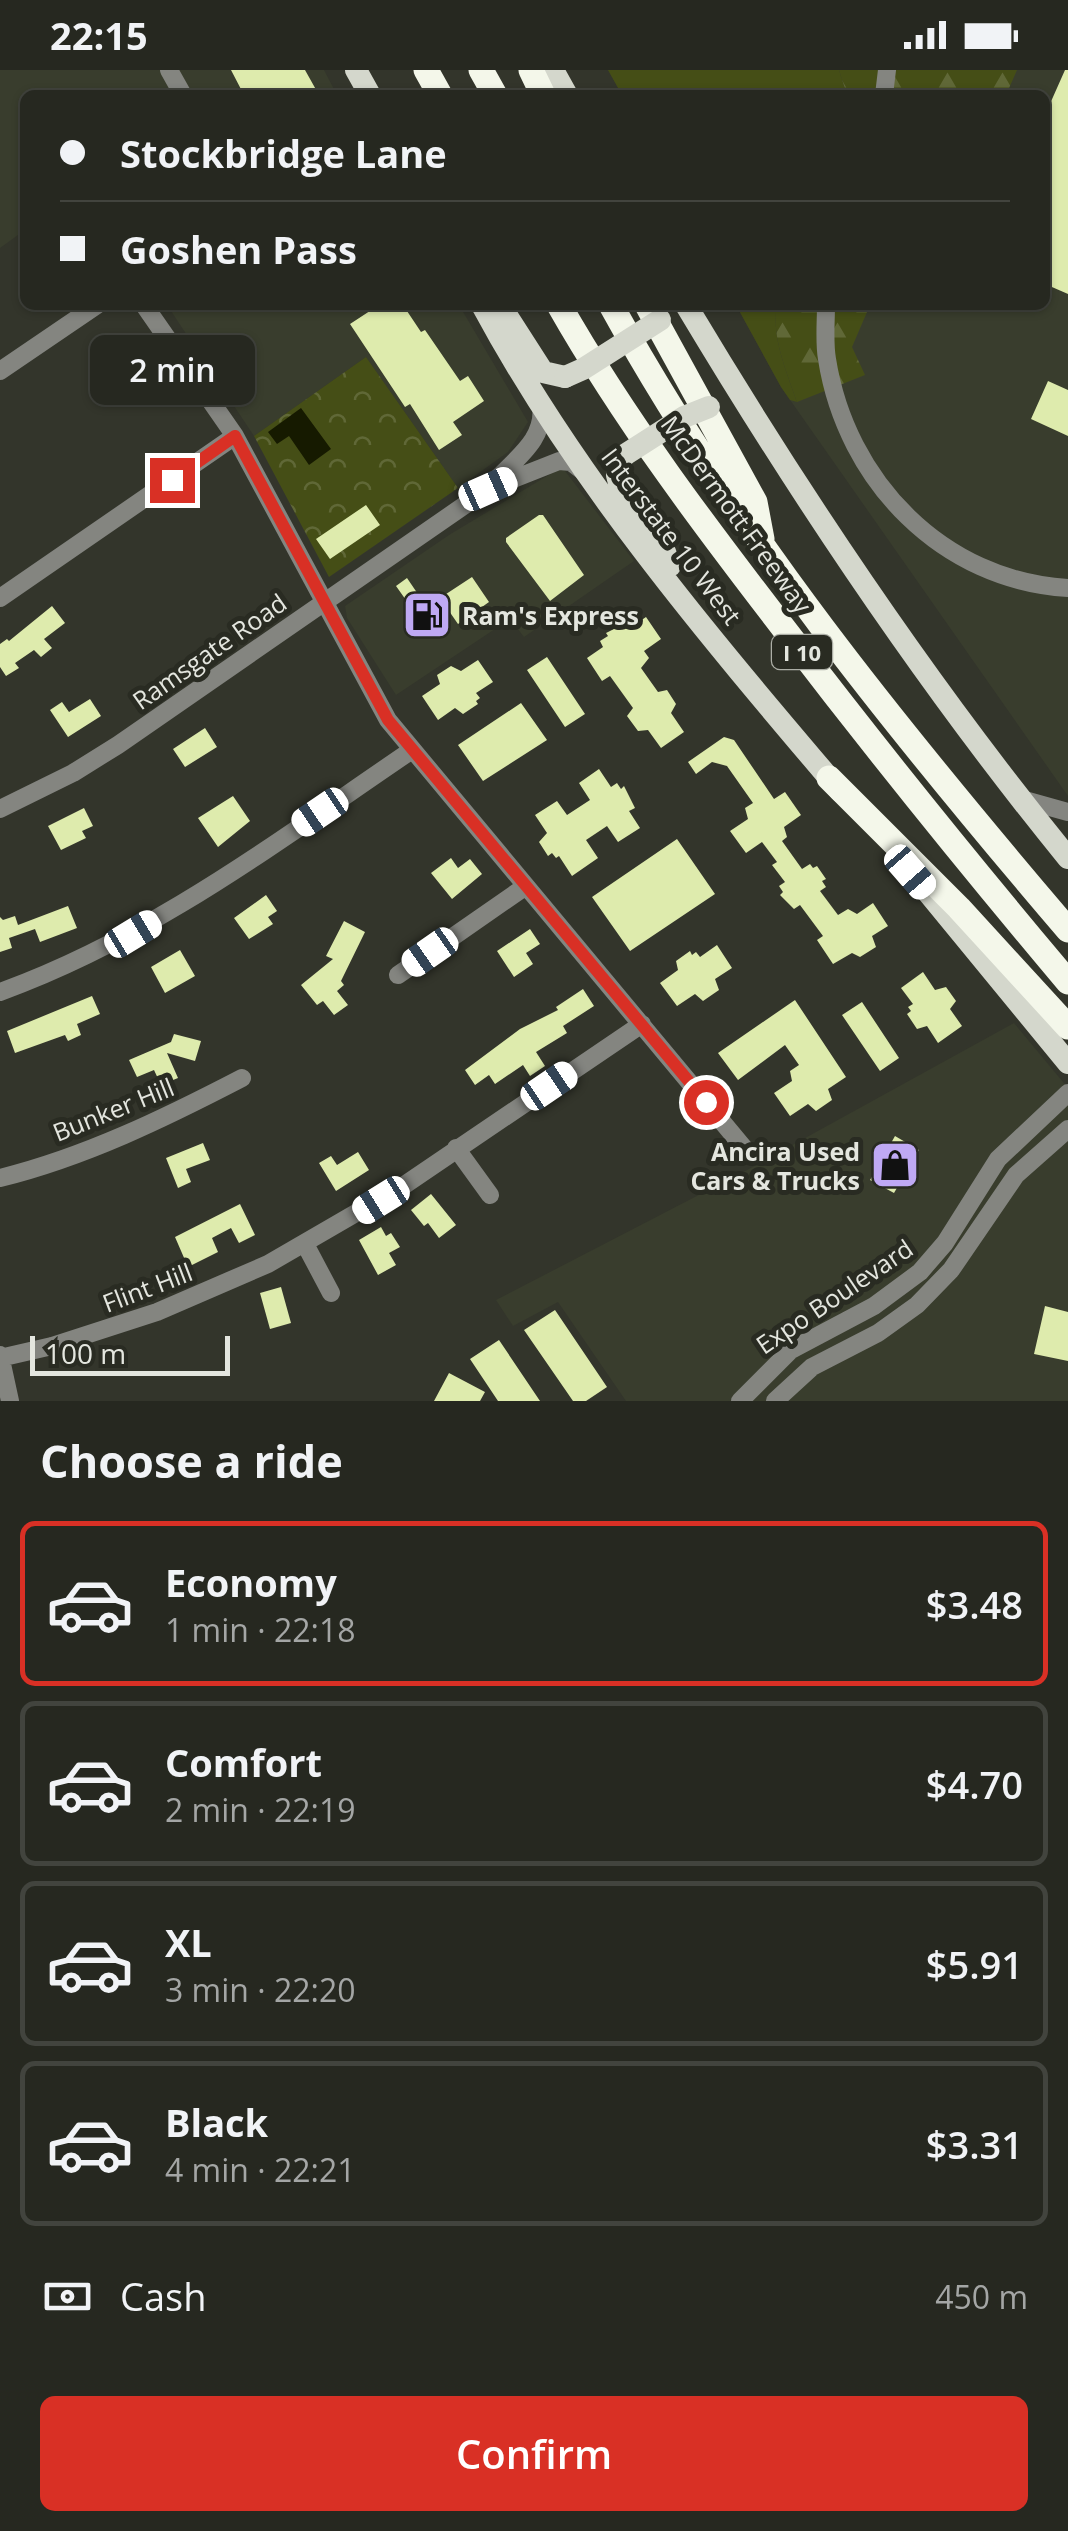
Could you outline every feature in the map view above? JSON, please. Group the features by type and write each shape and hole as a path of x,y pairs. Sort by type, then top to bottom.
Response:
{"highway":[{"name":"McDermott Freeway","path":"562,310 698,517 933,823 1068,982"},
{"name":"McDermott Freeway","path":"614,310 694,447 763,548 852,668 1068,930"},
{"path":"659,310 755,502 763,548"},
{"path":"829,778 959,908 1068,1026"}],"main road":[{"name":"Interstate 10 West","path":"485,310 589,475 680,596 1068,1063"},
{"path":"503,310 544,372 565,377 583,369 659,310"},
{"path":"689,310 755,421 942,696 1068,858"},
{"path":"680,596 665,552 620,486 617,474 623,456 684,417 709,408 724,407 755,421"}],"street":[{"path":"0,370 90,310"},
{"path":"147,310 235,436 388,720 749,1154"},
{"path":"826,310 826,356 835,396 856,444 910,522 941,547 992,574 1040,587 1068,588"},
{"name":"Ramsgate Road","path":"0,809 74,773 118,745 488,489 540,432 540,402"},
{"path":"0,598 235,436"},
{"name":"Ramsgate Road","path":"488,489 558,461 571,462 589,475"},
{"path":"0,992 70,964 149,925 198,896 412,750"},
{"path":"1020,799 1068,812"},
{"path":"398,975 526,886"},
{"name":"Flint Hill","path":"0,1357 52,1346 158,1312 305,1244 406,1184 642,1024"},
{"name":"Bunker Hill","path":"0,1178 70,1156 154,1122 242,1078"},
{"name":"Expo Boulevard","path":"740,1401 791,1350 874,1306 920,1272 945,1243 998,1159 1068,1093"},
{"name":"Expo Boulevard","path":"774,1401 812,1368 878,1333 917,1306 951,1270 1016,1175 1068,1129"},
{"path":"456,1148 490,1195"},
{"path":"305,1244 331,1293"},
{"path":"0,1357 10,1401"}],"shaded area":[{"path":"0,70 324,70 334,90 20,90 20,234 0,248"},
{"path":"608,70 1068,70 1068,796 781,387 739,310 1050,310 1050,90 619,90"},
{"path":"170,310 462,310 528,422 508,452 458,488 366,357 254,436"},
{"path":"301,408 331,449 309,465 289,436 277,444 268,432"},
{"path":"562,467 634,561 524,637 510,619 396,695 347,618 345,606 449,535"},
{"path":"1014,1023 1068,1088 1068,1401 626,1401 558,1302 513,1326 496,1300 747,1170"}],"green space":[{"path":"608,70 839,70 845,90 619,90"},
{"path":"839,70 1017,70 1008,90 845,90"},
{"path":"739,310 777,310 778,342 797,402 790,400"},
{"path":"777,310 868,310 852,347 865,375 797,402 778,342"},
{"path":"366,357 458,488 329,577 254,436"}],"building":[{"path":"231,70 305,70 316,90 241,90"},
{"path":"1068,70 1068,294 1050,286 1050,104"},
{"path":"371,310 406,310 460,381 468,376 484,401 453,422 462,435 439,450 350,324"},
{"path":"1048,381 1068,390 1068,436 1031,419"},
{"path":"366,505 380,525 330,559 316,539"},
{"path":"543,515 584,575 550,601 506,542 506,538"},
{"path":"472,577 489,602 458,624 440,598"},
{"path":"407,578 424,603 413,610 396,586"},
{"path":"52,606 65,623 44,639 52,648 41,657 34,650 15,663 19,668 6,676 0,667 0,644"},
{"path":"646,617 661,639 644,651 649,658 641,668 658,692 667,690 676,704 671,713 684,732 661,748 648,730 638,731 627,716 633,708 610,676 602,681 587,658 603,647 600,641 608,636 606,633 626,623 630,628"},
{"path":"547,657 585,714 565,727 527,670"},
{"path":"478,660 493,682 476,693 480,698 478,704 463,714 455,708 438,720 422,696 440,684 437,675 451,666 461,671"},
{"path":"90,699 101,716 68,737 50,710 62,702 69,712"},
{"path":"521,703 547,740 483,781 458,745"},
{"path":"205,728 217,747 185,767 173,749"},
{"path":"724,737 734,740 774,799 785,792 801,815 784,827 787,837 782,841 802,869 810,864 813,868 817,866 826,879 822,881 826,887 820,891 838,915 848,909 857,914 873,903 888,926 872,936 876,947 860,957 852,953 833,964 817,940 823,936 800,905 794,909 780,895 783,892 779,886 785,882 772,865 777,862 762,842 746,853 730,831 748,819 745,808 753,803 727,766 712,762 696,774 688,762"},
{"path":"599,769 611,787 617,783 621,789 624,786 635,808 629,811 640,828 618,842 607,826 586,840 598,858 572,876 559,856 548,856 539,842 547,833 535,815 557,801 567,815 590,800 579,783"},
{"path":"233,796 250,821 218,847 198,818"},
{"path":"84,808 93,826 82,831 86,838 61,850 48,826"},
{"path":"677,839 715,894 630,951 592,897"},
{"path":"451,858 458,868 470,859 482,874 452,899 431,873"},
{"path":"266,895 277,911 268,917 273,924 249,939 234,918"},
{"path":"68,906 77,928 40,942 35,929 9,938 12,948 0,952 0,917 3,920 15,916 18,925"},
{"path":"344,921 365,932 341,981 344,985 337,991 348,1005 334,1015 323,1001 317,1005 301,985 333,959 326,956"},
{"path":"530,929 540,944 526,953 533,964 514,977 497,951"},
{"path":"717,945 732,968 715,979 719,990 703,1001 695,994 677,1006 660,983 678,970 676,961 690,951 700,957"},
{"path":"180,950 195,976 165,993 151,967"},
{"path":"923,972 935,990 946,987 956,1001 950,1009 962,1026 938,1043 927,1026 917,1029 907,1014 913,1004 901,988"},
{"path":"583,989 594,1006 563,1026 567,1033 536,1052 545,1066 530,1076 523,1065 495,1084 489,1075 475,1085 465,1070 520,1029 558,1010 556,1007"},
{"path":"92,996 100,1014 77,1024 81,1035 68,1041 65,1035 15,1053 7,1031"},
{"path":"795,1000 846,1077 828,1089 832,1100 816,1111 808,1104 790,1116 774,1093 792,1081 790,1071 799,1065 785,1045 738,1080 718,1053"},
{"path":"862,1002 899,1058 880,1071 842,1015"},
{"path":"174,1034 201,1041 195,1061 167,1053 178,1078 161,1085 154,1070 137,1077 129,1060 171,1042"},
{"name":"Ancira Used Cars & Trucks","path":"895,1136 919,1150 894,1193 870,1180"},
{"path":"203,1143 210,1160 186,1169 191,1182 178,1188 166,1158"},
{"path":"358,1152 369,1170 336,1191 319,1163 331,1156 337,1165"},
{"path":"431,1194 456,1225 439,1238 411,1210"},
{"path":"240,1204 255,1235 239,1243 231,1228 212,1238 218,1252 188,1267 175,1237"},
{"path":"381,1227 386,1236 391,1233 400,1247 389,1253 396,1265 378,1275 359,1240"},
{"path":"281,1287 291,1323 270,1329 260,1293"},
{"path":"1045,1306 1068,1312 1068,1361 1034,1354"},
{"path":"555,1310 607,1387 586,1401 573,1401 524,1330"},
{"path":"499,1340 540,1401 498,1401 470,1359"},
{"path":"449,1373 485,1392 480,1401 434,1401"}],"place":[{"name":"Ram's Express","path":"427,615"},
{"name":"Ancira Used Cars & Trucks","path":"895,1165"}],"route":[{"path":"172,480 235,436 388,720 706,1102"}]}
